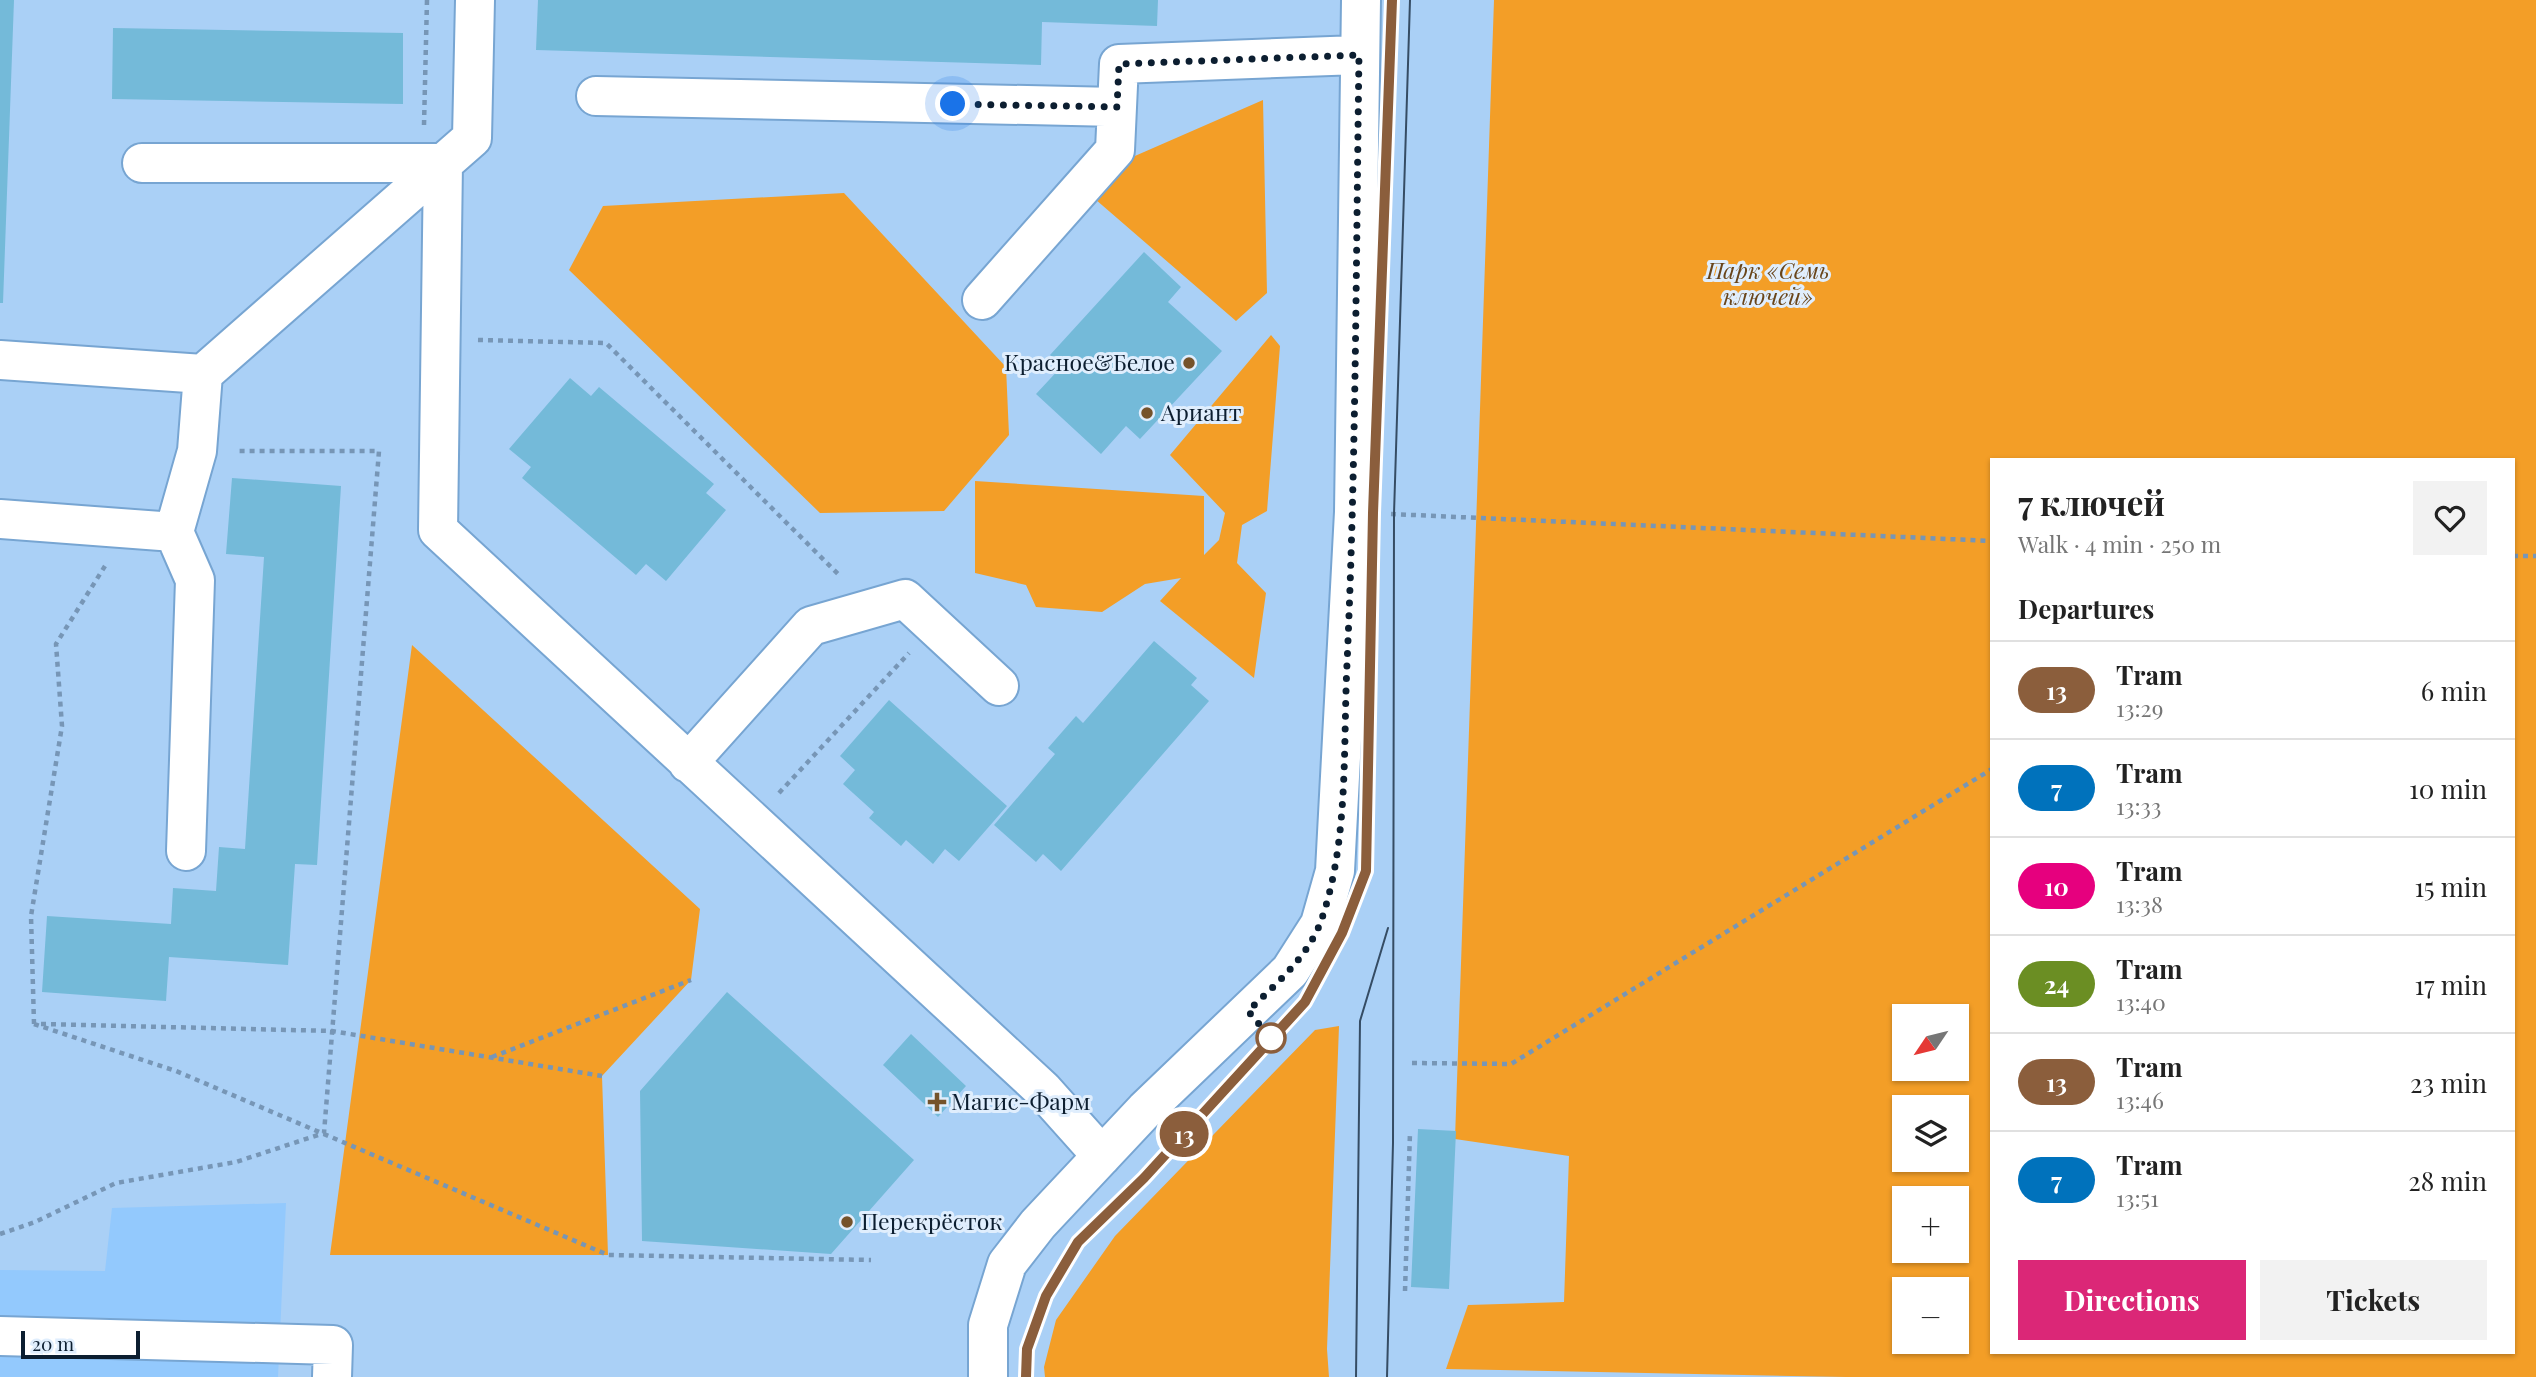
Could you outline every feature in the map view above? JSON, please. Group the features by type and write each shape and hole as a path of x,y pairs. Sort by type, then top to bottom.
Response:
{"street":[{"path":"186,851 195,580 174,532 197,451 203,374 433,163 472,138 475,0"},
{"path":"988,1377 988,1325 1007,1264 1038,1224 1102,1156 1290,971 1320,924 1335,870 1354,512 1361,0"},
{"path":"982,300 1115,150 1119,64 1359,55"},
{"path":"596,96 1117,107"},
{"path":"142,163 433,163"},
{"path":"433,163 438,530 1043,1090 1102,1156"},
{"path":"0,360 203,374"},
{"path":"0,519 174,532"},
{"path":"688,763 811,626 905,599 999,686"},
{"path":"0,1336 334,1345 332,1377"}],"path":[{"path":"427,0 433,163"},
{"path":"474,340 607,344 872,608"},
{"path":"197,451 379,451 324,1133"},
{"path":"1354,512 1990,541"},
{"path":"34,1024 31,916 62,726 56,644 128,528"},
{"path":"2515,556 2536,556"},
{"path":"778,794 934,626"},
{"path":"1412,1063 1511,1064 1990,770"},
{"path":"491,1057 691,980"},
{"path":"34,1024 332,1031 602,1076"},
{"path":"34,1024 176,1071 608,1255 871,1260"},
{"path":"1405,1291 1410,1132"},
{"path":"0,1234 35,1222 116,1183 236,1162 324,1133"}],"shaded area":[{"path":"286,1203 278,1377 0,1377 0,1270 105,1271 112,1208"}],"green space":[{"name":"Парк «Семь ключей»","path":"1494,0 2536,0 2536,1377 1846,1377 1446,1369 1468,1305 1564,1302 1569,1156 1455,1139"},
{"path":"1263,100 1267,293 1236,321 1095,199 1128,159"},
{"path":"844,193 1006,367 1009,435 944,511 820,513 569,270 603,206"},
{"path":"1271,335 1280,346 1267,511 1242,525 1237,563 1266,593 1254,678 1160,601 1181,578 1145,584 1102,612 1036,607 1026,585 975,573 975,481 1204,496 1204,555 1219,540 1225,513 1170,455"},
{"path":"412,645 700,909 691,980 602,1076 608,1255 330,1255"},
{"path":"1339,1026 1327,1349 1329,1377 1045,1377 1044,1367 1056,1320 1115,1236 1315,1030"}],"building":[{"path":"0,0 14,0 3,303 0,303"},
{"path":"538,0 1158,0 1157,26 1042,22 1041,65 536,50"},
{"path":"113,28 403,33 403,104 112,99"},
{"path":"1144,252 1181,287 1168,302 1222,351 1140,439 1126,426 1101,454 1036,394 1062,366 1050,355"},
{"path":"570,378 591,396 599,387 714,484 706,493 726,510 666,581 646,564 636,575 522,478 531,467 509,449"},
{"path":"232,478 341,486 317,865 295,864 288,965 169,957 166,1001 42,992 47,916 171,924 173,888 216,891 219,847 245,849 264,557 226,554"},
{"path":"1154,641 1197,678 1191,685 1209,701 1061,871 1043,854 1036,862 994,825 1055,754 1048,748 1076,716 1083,723"},
{"path":"889,700 1007,806 959,861 945,849 933,864 906,840 901,846 869,818 874,812 843,784 855,770 840,756"},
{"path":"727,992 914,1160 831,1254 642,1241 640,1091"},
{"path":"911,1034 966,1086 938,1117 883,1065"},
{"path":"1418,1129 1456,1131 1449,1289 1411,1287"}],"tram line":[{"path":"1026,1377 1027,1349 1046,1296 1078,1242 1144,1178 1305,1001 1342,933 1366,871 1373,513 1392,0"},
{"name":"13","path":"1026,1377 1027,1349 1046,1296 1078,1242 1144,1178 1305,1002 1342,933 1366,871 1373,513 1392,0"},
{"path":"1387,1377 1393,1143 1394,514 1410,0"},
{"path":"1356,1377 1360,1021 1388,928"}],"place":[{"name":"Красное&Белое","path":"1189,363"},
{"name":"Ариант","path":"1147,413"},
{"name":"Магис-Фарм","path":"937,1102"},
{"name":"Перекрёсток","path":"847,1222"}],"route":[{"path":"953,104 1117,107 1119,64 1359,55 1354,512 1335,870 1320,924 1290,971 1248,1011 1271,1038"}]}
